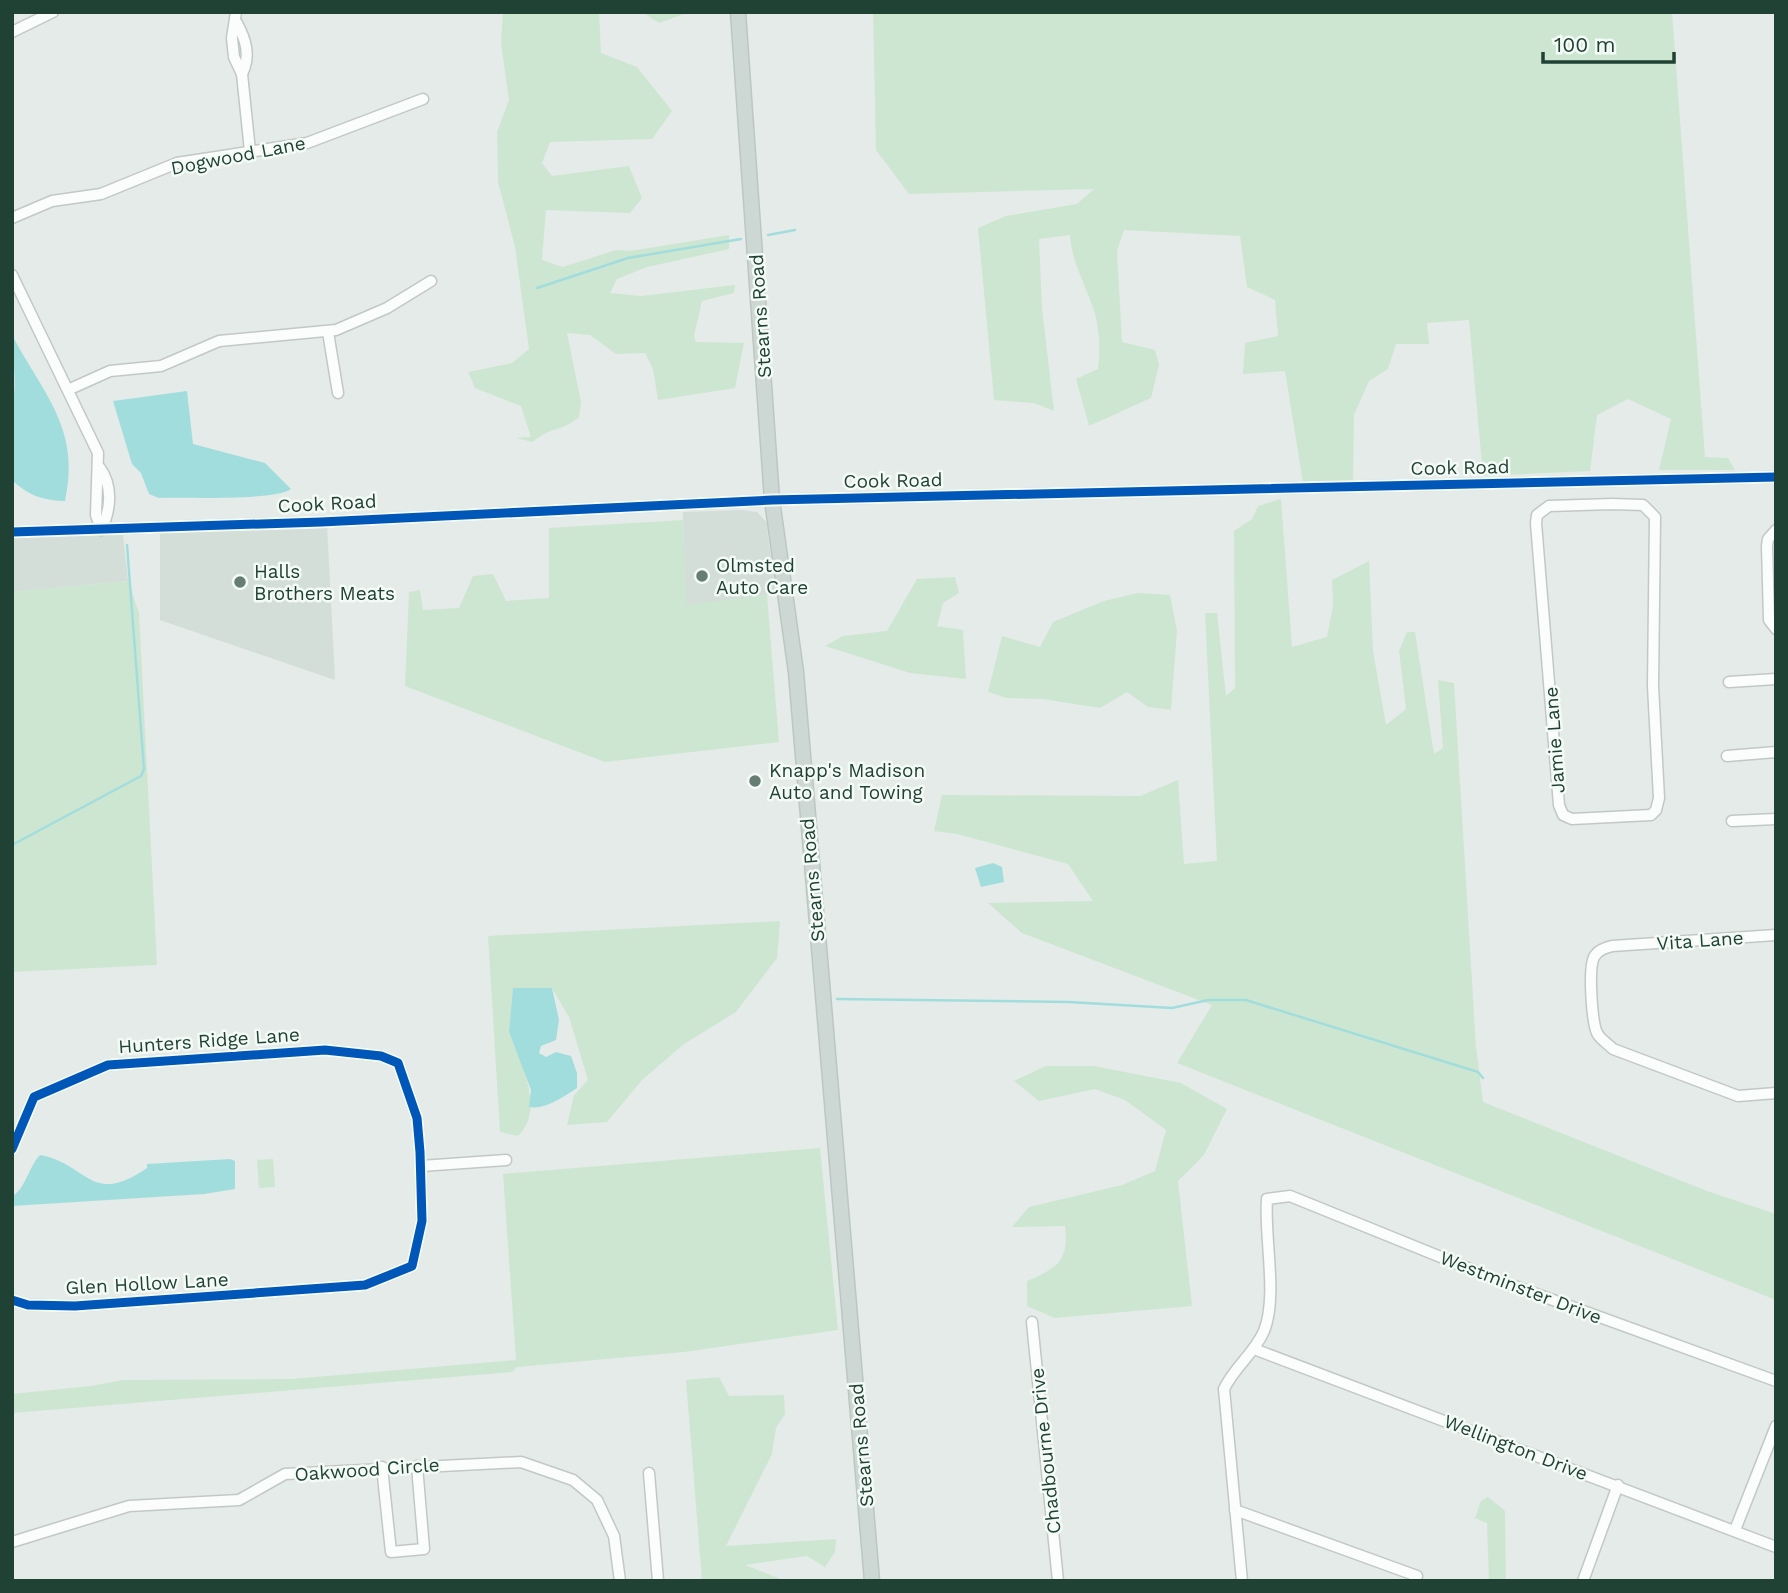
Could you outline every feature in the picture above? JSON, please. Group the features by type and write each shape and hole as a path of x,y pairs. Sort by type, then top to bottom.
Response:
{"main road":[{"name":"Stearns Road","path":"738,12 772,500 797,680 872,1581"}],"street":[{"path":"12,32 53,12"},
{"path":"236,18 232,38 234,57 242,74 250,151"},
{"name":"Dogwood Lane","path":"12,218 52,201 101,194 177,163 307,143 423,99"},
{"path":"12,276 70,389 98,453 100,468 95,491 96,515 101,530"},
{"path":"70,389 110,371 161,366 219,341 328,332 387,308 431,281"},
{"path":"328,332 338,393"},
{"name":"Cook Road","path":"12,532 772,500 1776,477"},
{"path":"1612,481 1612,504"},
{"name":"Jamie Lane","path":"1612,504 1643,505 1655,517 1653,686 1659,798 1656,810 1651,815 1572,819 1563,815 1559,805 1537,515 1549,506 1612,504"},
{"path":"1776,530 1768,539 1767,545 1769,620 1776,629"},
{"path":"1729,682 1776,679"},
{"path":"1727,756 1776,752"},
{"path":"1732,821 1776,819"},
{"name":"Vita Lane","path":"1776,935 1624,945 1602,949 1594,958 1593,1017 1598,1035 1613,1049 1738,1096 1776,1093"},
{"name":"Hunters Ridge Lane","path":"12,1149 34,1097 108,1065 325,1049 381,1056 398,1063 417,1118 421,1166"},
{"path":"421,1166 506,1160"},
{"name":"Glen Hollow Lane","path":"12,1300 28,1305 75,1306 365,1285 412,1266 422,1221 421,1166"},
{"name":"Westminster Drive","path":"1254,1349 1265,1328 1269,1304 1267,1199 1290,1196 1495,1279 1776,1381"},
{"name":"Chadbourne Drive","path":"1032,1322 1058,1581"},
{"path":"1242,1581 1224,1389 1234,1368 1254,1349"},
{"name":"Wellington Drive","path":"1254,1349 1776,1547"},
{"path":"1735,1530 1776,1426"},
{"name":"Oakwood Circle","path":"12,1542 129,1506 239,1500 285,1474 521,1462 573,1480 597,1500 610,1523 620,1581"},
{"path":"383,1467 391,1552 424,1549 417,1466"},
{"path":"649,1473 658,1581"},
{"path":"1583,1581 1618,1485"},
{"path":"1236,1510 1417,1576"}],"shaded area":[{"path":"683,512 757,512 766,522 776,594 685,606"},
{"path":"327,525 335,680 160,620 160,531"},
{"path":"123,535 128,581 12,592 12,537"}],"green space":[{"path":"503,12 599,12 601,53 637,67 672,111 652,139 550,142 542,163 552,176 629,166 642,198 630,213 546,210 542,260 563,267 616,250 630,251 729,235 729,249 647,267 617,279 610,293 641,296 735,285 734,293 702,301 694,336 696,342 744,343 735,388 658,400 653,369 645,353 616,354 590,335 567,333 581,402 579,417 572,422 533,442 516,438 531,437 521,406 475,388 468,372 512,363 529,349 515,247 498,182 497,132 509,100 501,43"},
{"path":"642,12 690,12 659,23"},
{"path":"873,12 1672,12 1705,457 1728,458 1735,470 1659,470 1671,419 1628,399 1597,415 1590,471 1483,476 1469,320 1427,323 1429,344 1396,344 1388,369 1369,381 1354,415 1353,481 1303,483 1285,371 1243,374 1245,343 1278,336 1275,300 1247,287 1240,236 1124,230 1117,251 1122,342 1155,350 1159,365 1151,398 1089,426 1076,379 1098,369 1099,342 1095,314 1077,266 1070,235 1039,239 1042,308 1054,411 1034,403 994,400 978,228 1006,216 1077,204 1094,189 909,194 876,150"},
{"path":"1281,499 1292,647 1327,637 1333,606 1332,580 1369,561 1373,651 1386,725 1406,709 1399,651 1407,632 1415,632 1434,754 1443,748 1438,680 1454,683 1476,1047 1483,1102 1707,1191 1776,1214 1776,1300 1177,1063 1212,1005 1022,933 988,903 1093,901 1068,864 957,834 934,831 942,795 1140,796 1178,780 1184,864 1217,861 1205,613 1217,613 1226,696 1235,688 1234,531 1252,519 1258,506"},
{"path":"683,520 686,605 767,595 779,742 605,762 405,686 409,592 420,590 423,610 459,608 473,576 493,574 506,601 549,598 549,528"},
{"path":"955,577 959,593 943,603 937,626 963,630 966,679 910,673 825,646 843,636 887,631 917,579"},
{"path":"128,581 139,613 157,965 12,972 12,592"},
{"path":"1138,593 1170,595 1177,631 1171,710 1148,707 1127,692 1100,708 1043,699 1007,698 988,692 1002,636 1040,647 1053,622 1104,601"},
{"path":"780,921 777,958 736,1012 684,1044 642,1080 607,1122 567,1125 574,1095 588,1080 569,1017 552,988 509,1032 528,1085 530,1113 518,1136 500,1132 488,936"},
{"path":"1046,1066 1094,1066 1181,1083 1227,1109 1204,1155 1178,1181 1192,1306 1055,1318 1027,1306 1027,1281 1046,1272 1063,1256 1065,1226 1012,1227 1029,1207 1122,1185 1155,1171 1166,1130 1125,1100 1095,1089 1039,1101 1014,1081"},
{"path":"820,1148 838,1330 684,1352 517,1367 512,1372 12,1413 12,1394 123,1380 292,1379 516,1360 503,1174"},
{"path":"273,1159 275,1187 259,1188 257,1160"},
{"path":"719,1377 729,1396 784,1395 785,1414 776,1428 772,1454 726,1546 836,1539 835,1552 825,1567 807,1556 745,1565 786,1581 702,1581 686,1380"},
{"path":"1488,1497 1505,1511 1506,1581 1489,1581 1487,1523 1475,1518 1481,1501"}],"water":[{"path":"12,335 47,395 64,433 69,476 65,501 36,496 12,480 12,403 15,380"},
{"path":"187,391 193,444 265,463 291,489 282,493 229,498 159,498 149,494 141,473 132,464 113,401"},
{"path":"993,863 1002,867 1004,882 981,887 975,868"},
{"path":"513,988 552,988 559,1020 556,1040 541,1046 539,1053 546,1057 556,1052 571,1056 577,1073 577,1088 541,1107 529,1107 531,1090 509,1032"},
{"path":"40,1155 69,1166 90,1180 113,1184 147,1168 147,1164 230,1159 235,1161 235,1189 204,1194 12,1206 12,1197 21,1188"}],"waterway":[{"path":"768,235 795,230"},
{"path":"537,288 628,258 741,239"},
{"path":"12,845 141,776 144,769 127,545"},
{"path":"837,999 1069,1002 1172,1008 1208,1000 1246,1000 1478,1072 1483,1078"}],"cycle path":[{"path":"12,532 321,522 772,500 1776,477"},
{"path":"12,1149 34,1097 108,1065 325,1050 381,1056 398,1063 417,1118 422,1221 412,1266 365,1285 75,1306 28,1305 12,1300"}],"place":[{"name":"Olmsted Auto Care","path":"702,576"},
{"name":"Halls Brothers Meats","path":"240,582"},
{"name":"Knapp's Madison Auto and Towing","path":"755,781"}]}
